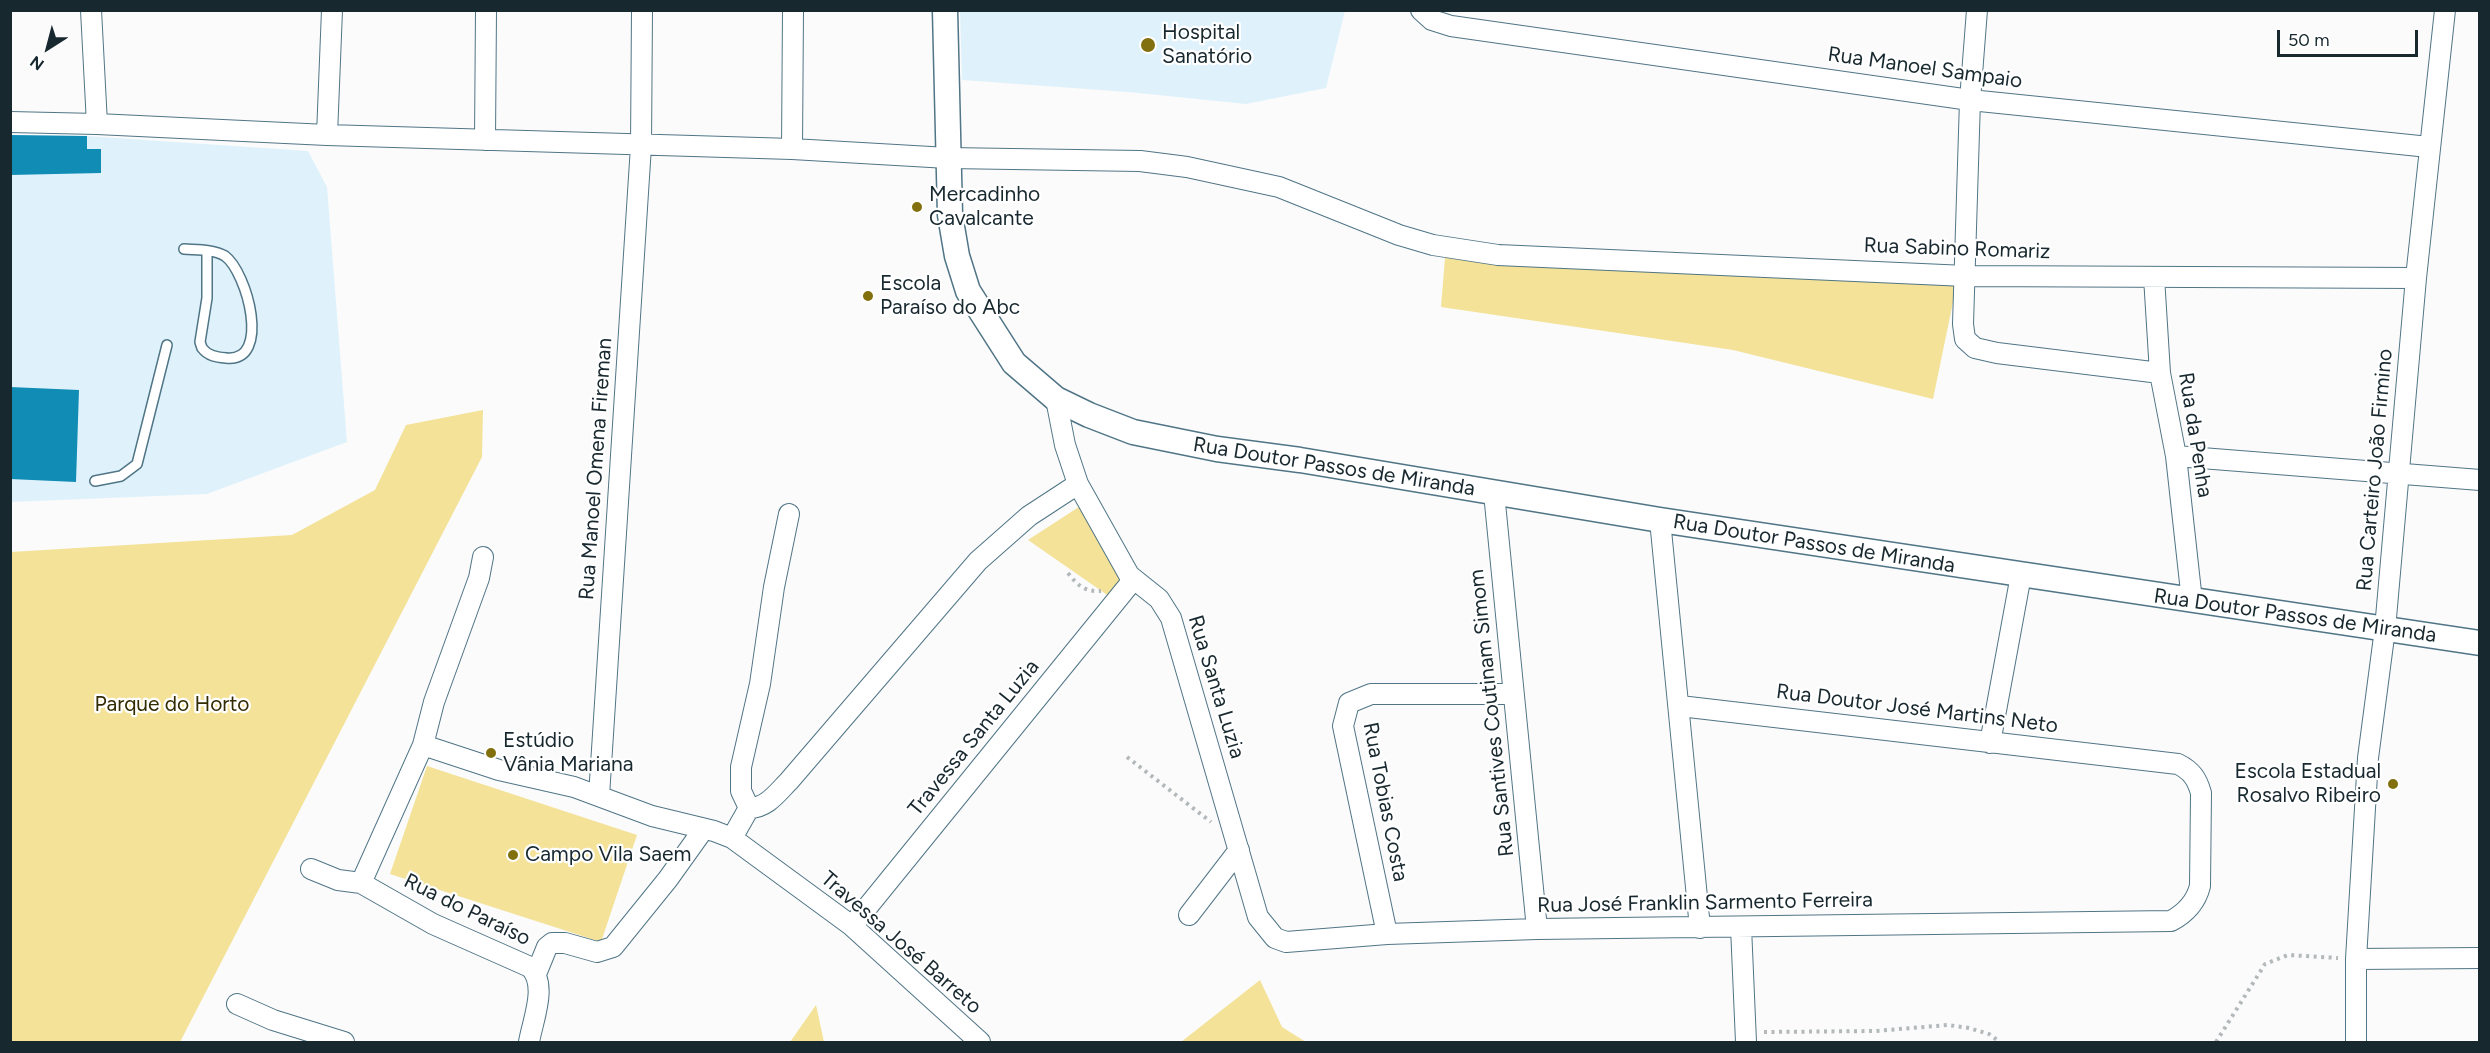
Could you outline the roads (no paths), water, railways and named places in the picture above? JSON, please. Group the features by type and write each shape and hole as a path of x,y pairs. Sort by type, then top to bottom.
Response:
{"street":[{"path":"92,10 96,124"},
{"path":"327,135 332,10"},
{"path":"485,140 486,10"},
{"name":"Rua Manoel Omena Fireman","path":"599,796 641,146 642,10"},
{"path":"792,149 793,10"},
{"name":"Rua Doutor Passos de Miranda","path":"945,10 950,215 957,256 968,291 1014,363 1056,399 1108,423 1150,435 1218,449 1300,460 1660,520 2480,643"},
{"name":"Rua Manoel Sampaio","path":"1421,10 1432,20 1451,26 1970,100 2429,147"},
{"path":"1977,10 1970,100 1963,324 1965,339 1969,344 1986,351 2160,373"},
{"name":"Rua Carteiro João Firmino","path":"2356,1042 2356,959 2368,758 2385,629 2416,278 2445,10"},
{"name":"Rua Sabino Romariz","path":"10,122 641,146 792,149 948,158 1140,161 1187,167 1279,187 1399,235 1433,245 1498,255 1966,276 2416,278"},
{"name":"Rua da Penha","path":"2154,277 2160,373 2176,456 2192,601"},
{"name":"Rua Santa Luzia","path":"1056,399 1065,445 1078,484 1130,585 1159,600 1171,618 1255,909"},
{"path":"2176,456 2480,480"},
{"path":"748,808 756,808 770,800 789,781 978,561 1029,516 1078,484"},
{"name":"Rua Santives Coutinam Simom","path":"1494,493 1537,929"},
{"path":"748,808 741,791 741,767 760,684 774,586 789,514"},
{"path":"1660,520 1700,928"},
{"path":"361,883 423,745 448,661 477,586 483,557"},
{"path":"1990,743 2021,575"},
{"name":"Travessa Santa Luzia","path":"852,926 1130,585"},
{"name":"Rua Tobias Costa","path":"1387,934 1343,726 1349,703 1371,694 1513,694"},
{"name":"Rua Doutor José Martins Neto","path":"1680,706 2178,764 2189,769 2197,780 2201,793 2200,886 2198,895 2191,905 2182,915 2172,921"},
{"name":"Travessa José Barreto","path":"423,745 499,770 574,787 652,816 714,831 732,838 852,926 980,1042"},
{"path":"732,838 748,808"},
{"path":"536,974 547,947 552,943 565,943 597,952 613,947 668,879 703,830"},
{"path":"1190,915 1237,845"},
{"name":"Rua do Paraíso","path":"311,869 338,880 361,883 433,924 518,961 536,974 540,992 530,1042"},
{"name":"Rua José Franklin Sarmento Ferreira","path":"1255,909 1266,929 1275,938 1286,942 1387,934 1537,929 2172,921"},
{"path":"1741,927 1745,1037"},
{"path":"2356,959 2480,958"},
{"path":"237,1004 273,1020 344,1042"}],"lane":[{"path":"184,249 207,251 223,255 236,269 250,307 251,341 245,353 238,358 214,357 202,348 200,342 207,298 207,251"},
{"path":"95,481 121,476 137,464 167,345"}],"place":[{"name":"Hospital Sanatório","path":"1148,45"},
{"name":"Mercadinho Cavalcante","path":"917,207"},
{"name":"Escola Paraíso do Abc","path":"868,296"},
{"name":"Estúdio Vânia Mariana","path":"491,753"},
{"name":"Escola Estadual Rosalvo Ribeiro","path":"2393,784"},
{"name":"Campo Vila Saem","path":"513,855"}],"park label":[{"name":"Parque do Horto","path":"172,705"}]}
